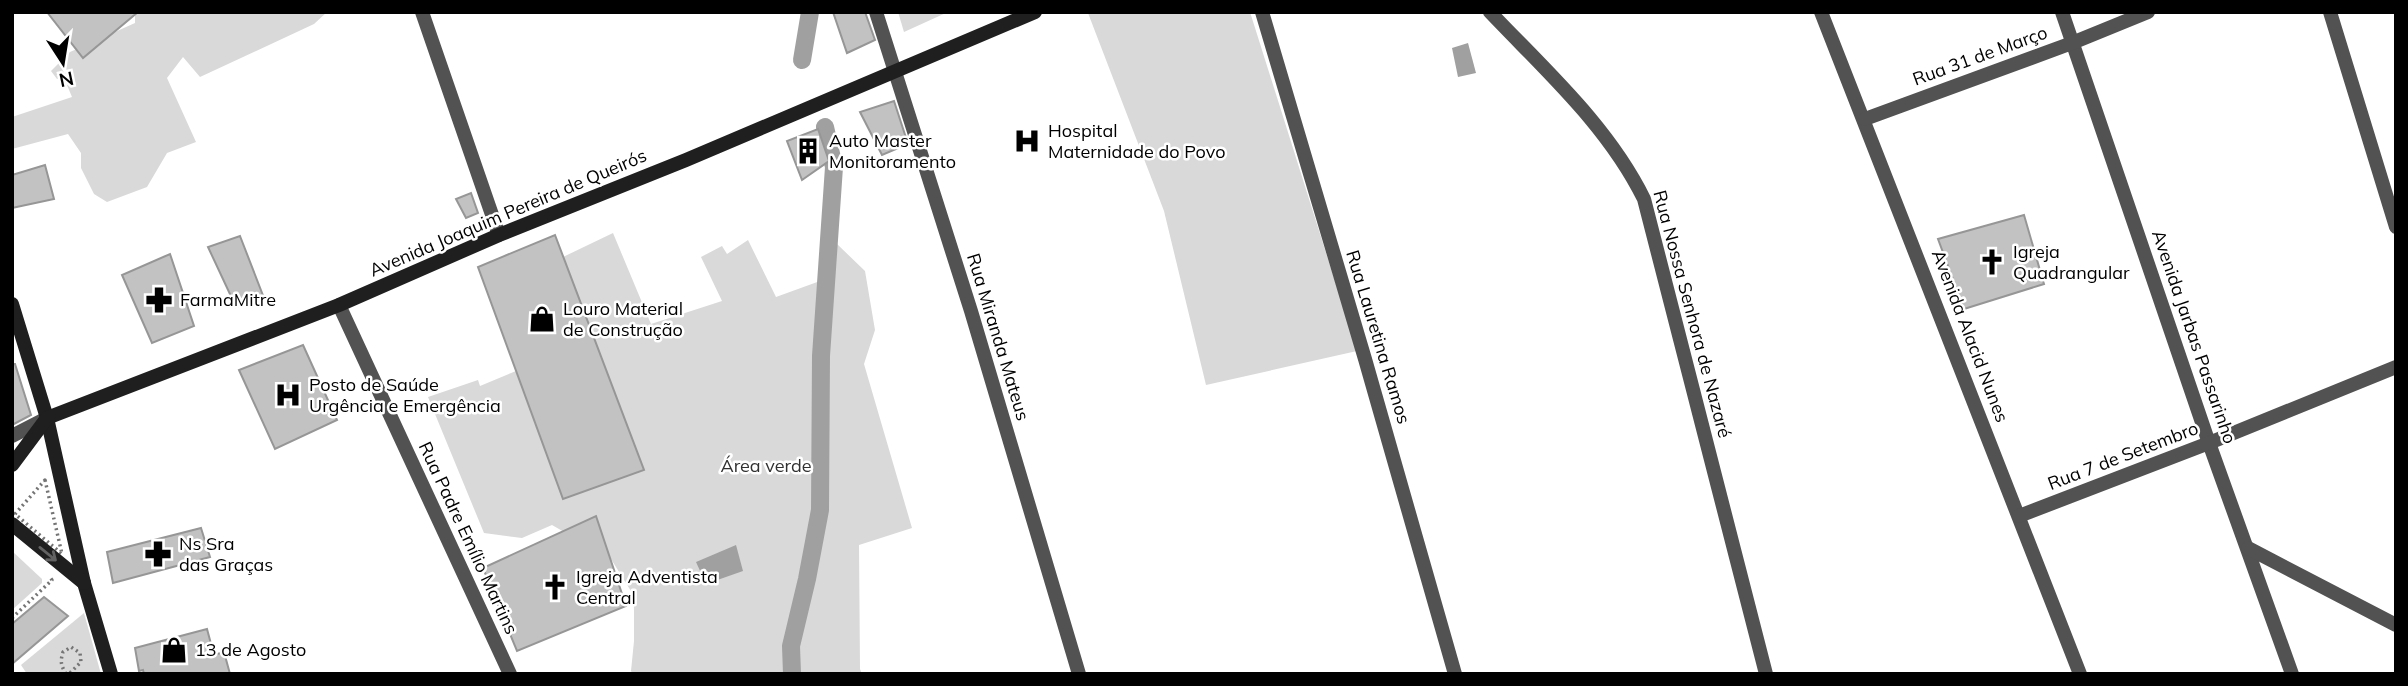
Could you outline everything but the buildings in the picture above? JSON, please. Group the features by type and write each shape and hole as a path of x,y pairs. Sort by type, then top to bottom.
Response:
{"main road":[{"name":"Avenida Joaquim Pereira de Queirós","path":"47,418 339,305 499,235 685,160 1035,12"},
{"path":"12,304 47,418 84,583 111,674"},
{"path":"12,465 47,418"},
{"path":"12,524 84,583"}],"street":[{"path":"422,12 499,235"},
{"name":"Rua Miranda Mateus","path":"876,12 971,311 1079,674"},
{"name":"Rua Lauretina Ramos","path":"1262,12 1455,674"},
{"name":"Rua Nossa Senhora de Nazaré","path":"1490,12 1595,123 1633,177 1644,199 1766,674"},
{"name":"Avenida Alacid Nunes","path":"1821,12 2080,674"},
{"name":"Avenida Jarbas Passarinho","path":"2062,12 2209,443 2292,674"},
{"name":"Rua 31 de Março","path":"1864,119 2072,43 2148,12"},
{"path":"2330,12 2396,227"},
{"name":"Rua Padre Emílio Martins","path":"339,305 510,674"},
{"name":"Rua 7 de Setembro","path":"2019,516 2396,367"},
{"path":"12,436 47,418"},
{"path":"2248,548 2396,625"}],"path":[{"path":"45,480 53,517 62,554 15,514 45,480"},
{"path":"12,618 52,580"},
{"path":"71,648 80,653 81,662 68,674 60,664 63,652 71,648"}],"green space":[{"path":"135,12 327,12 314,24 200,77 183,57 167,78 196,142 167,153 147,187 107,202 94,194 81,168 81,153 68,134 12,149 12,117 72,97 64,78 57,79 51,71 70,52 135,23"},
{"path":"898,12 948,12 904,32"},
{"path":"1250,12 1357,351 1206,385 1164,211 1088,13"},
{"name":"Área verde","path":"613,233 651,324 722,301 701,257 722,246 727,254 748,240 776,297 831,277 837,244 865,271 875,330 864,364 912,528 859,545 862,674 633,674 634,596 611,559 552,525 522,538 484,533 428,397 478,380 480,386 516,371 563,499 643,470 563,257"},
{"path":"12,551 42,579 42,583 12,610"},
{"path":"84,613 101,674 27,674 21,665"}],"shaded area":[{"path":"1468,43 1476,73 1458,77 1452,48"},
{"path":"736,545 743,571 706,584 696,562"}],"waterway":[{"path":"802,60 810,12"},
{"path":"792,674 791,646 820,510 821,356 834,167 825,127"}],"place":[{"name":"Hospital Maternidade do Povo","path":"1027,141"},
{"name":"Auto Master Monitoramento","path":"808,151"},
{"name":"Igreja Quadrangular","path":"1992,262"},
{"name":"FarmaMitre","path":"159,300"},
{"name":"Louro Material de Construção","path":"542,319"},
{"name":"Posto de Saúde Urgência e Emergência","path":"288,395"},
{"name":"Ns Sra das Graças","path":"158,554"},
{"name":"Igreja Adventista Central","path":"555,587"},
{"name":"13 de Agosto","path":"174,650"}]}
